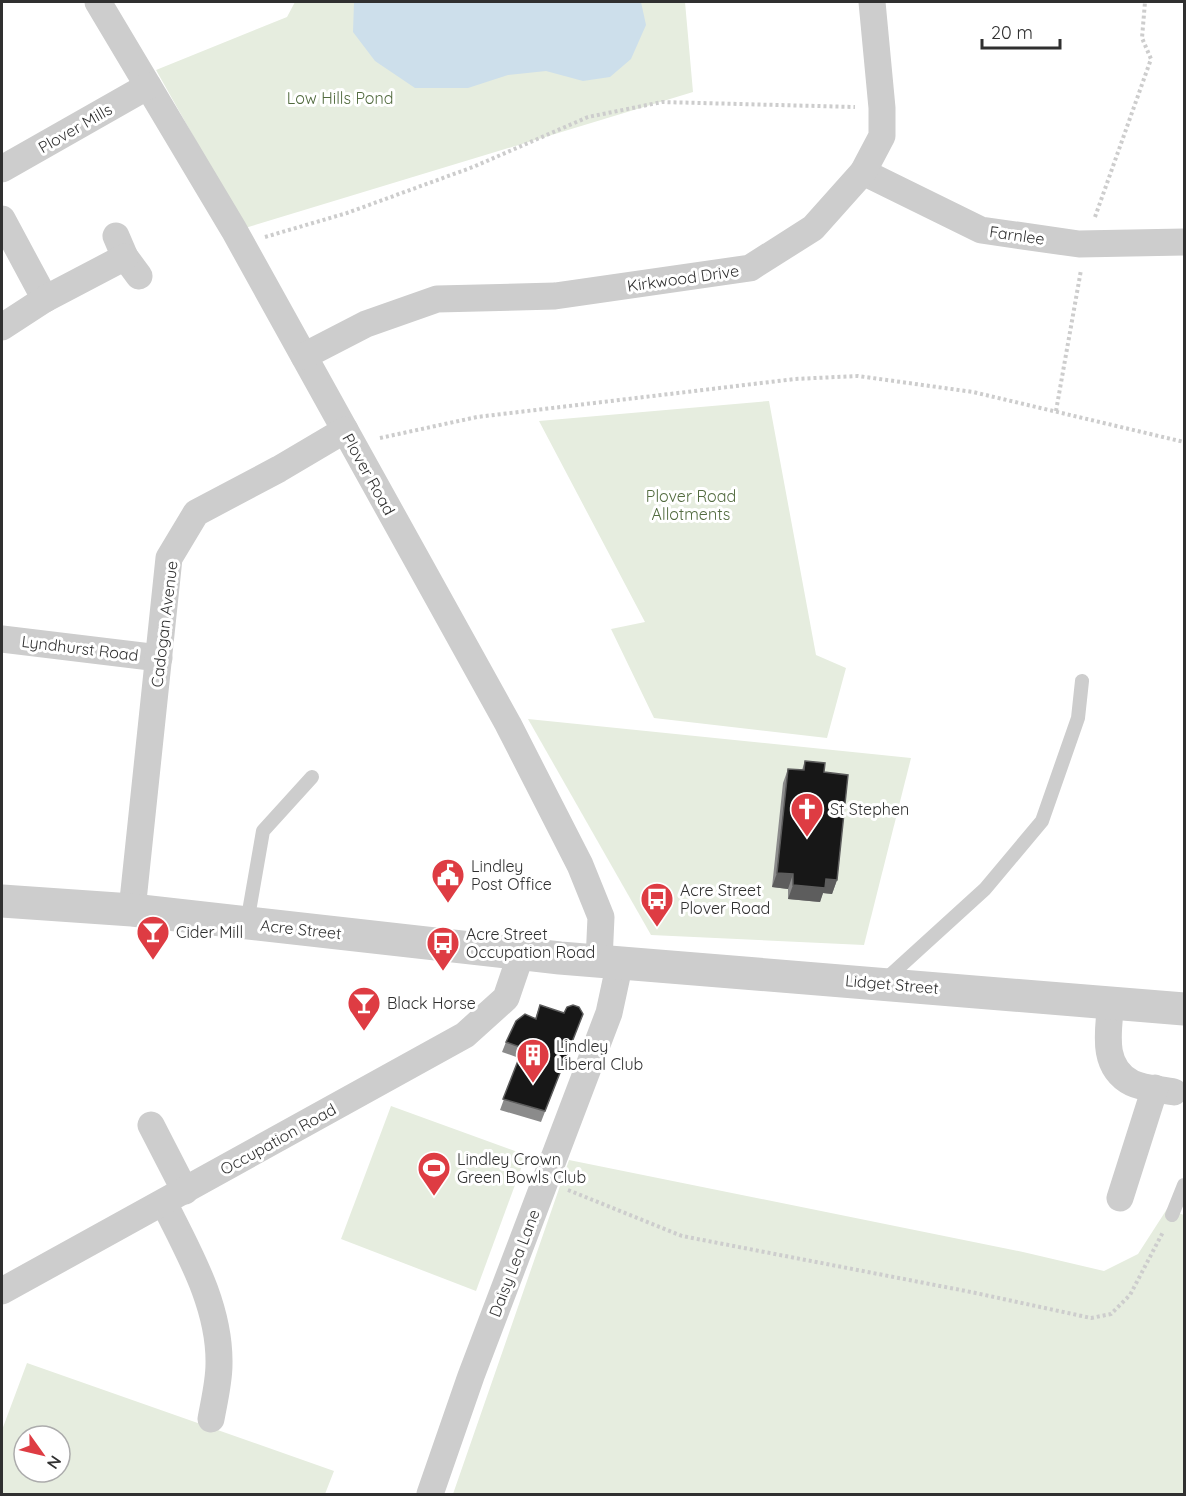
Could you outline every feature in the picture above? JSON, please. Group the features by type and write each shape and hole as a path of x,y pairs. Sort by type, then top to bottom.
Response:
{"street":[{"name":"Plover Road","path":"98,2 242,244 508,724 580,865 601,917 609,962"},
{"name":"Kirkwood Drive","path":"304,356 366,324 437,299 555,296 750,268 813,228 863,172 882,136 882,108 872,2"},
{"name":"Plover Mills","path":"2,169 148,86"},
{"name":"Farnlee","path":"863,172 981,230 1086,243 1185,242"},
{"path":"2,219 45,299"},
{"path":"2,327 45,299 127,256"},
{"name":"Cadogan Avenue","path":"132,910 170,558 196,513 279,469 349,437"},
{"name":"Lyndhurst Road","path":"2,639 159,658"},
{"name":"Acre Street","path":"2,901 132,910 609,962"},
{"name":"Occupation Road","path":"2,1291 465,1035 506,998 521,954"},
{"name":"Lidget Street","path":"609,962 1185,1008"},
{"name":"Daisy Lea Lane","path":"430,1494 471,1376 609,1013 609,962"},
{"path":"1111,1002 1107,1041 1114,1068 1133,1084 1165,1090 1120,1198"},
{"path":"151,1125 194,1262 213,1314 219,1364 211,1419"}],"lane":[{"path":"881,983 985,889 1042,821 1078,718 1082,681"},
{"path":"247,923 262,831 312,777"},
{"path":"1172,1215 1183,1190"}],"path":[{"path":"1056,411 1086,243 1151,59 1142,38 1145,2"},
{"path":"242,244 347,213 463,171 588,117 662,102 882,108"},
{"path":"349,437 477,417 795,379 858,376 973,392 1185,442"},
{"path":"546,1181 682,1236 959,1289 1091,1318 1111,1314 1130,1295 1172,1215"}],"green space":[{"name":"Low Hills Pond","path":"295,2 685,2 693,92 245,228 156,70 287,17"},
{"name":"Plover Road Allotments","path":"769,401 816,655 846,668 827,738 654,718 611,629 645,622 539,421"},
{"path":"528,719 911,758 864,945 651,935"},
{"name":"Lindley Crown Green Bowls Club","path":"391,1106 526,1155 476,1291 341,1239"},
{"path":"569,1160 1023,1252 1104,1271 1138,1254 1167,1209 1184,1215 1184,1494 453,1494"},
{"path":"27,1363 334,1471 325,1494 2,1494 2,1430"}],"water":[{"path":"354,2 641,2 646,25 631,59 610,77 583,81 546,71 508,75 468,88 415,88 375,61 353,32"}],"building":[{"name":"St Stephen","path":"805,761 825,763 824,772 848,775 837,880 826,879 825,888 793,885 793,874 777,873 788,769 804,770"},
{"name":"Lindley Liberal Club","path":"540,1005 564,1013 567,1007 573,1005 579,1007 583,1014 545,1111 503,1099 523,1048 506,1042 516,1021 525,1014 536,1019"}],"place":[{"name":"St Stephen","path":"807,838"},
{"name":"Lindley Post Office","path":"448,904"},
{"name":"Acre Street Plover Road","path":"657,928"},
{"name":"Cider Mill","path":"153,961"},
{"name":"Acre Street Occupation Road","path":"443,972"},
{"name":"Black Horse","path":"364,1032"},
{"name":"Lindley Liberal Club","path":"533,1084"},
{"name":"Lindley Crown Green Bowls Club","path":"434,1197"}]}
